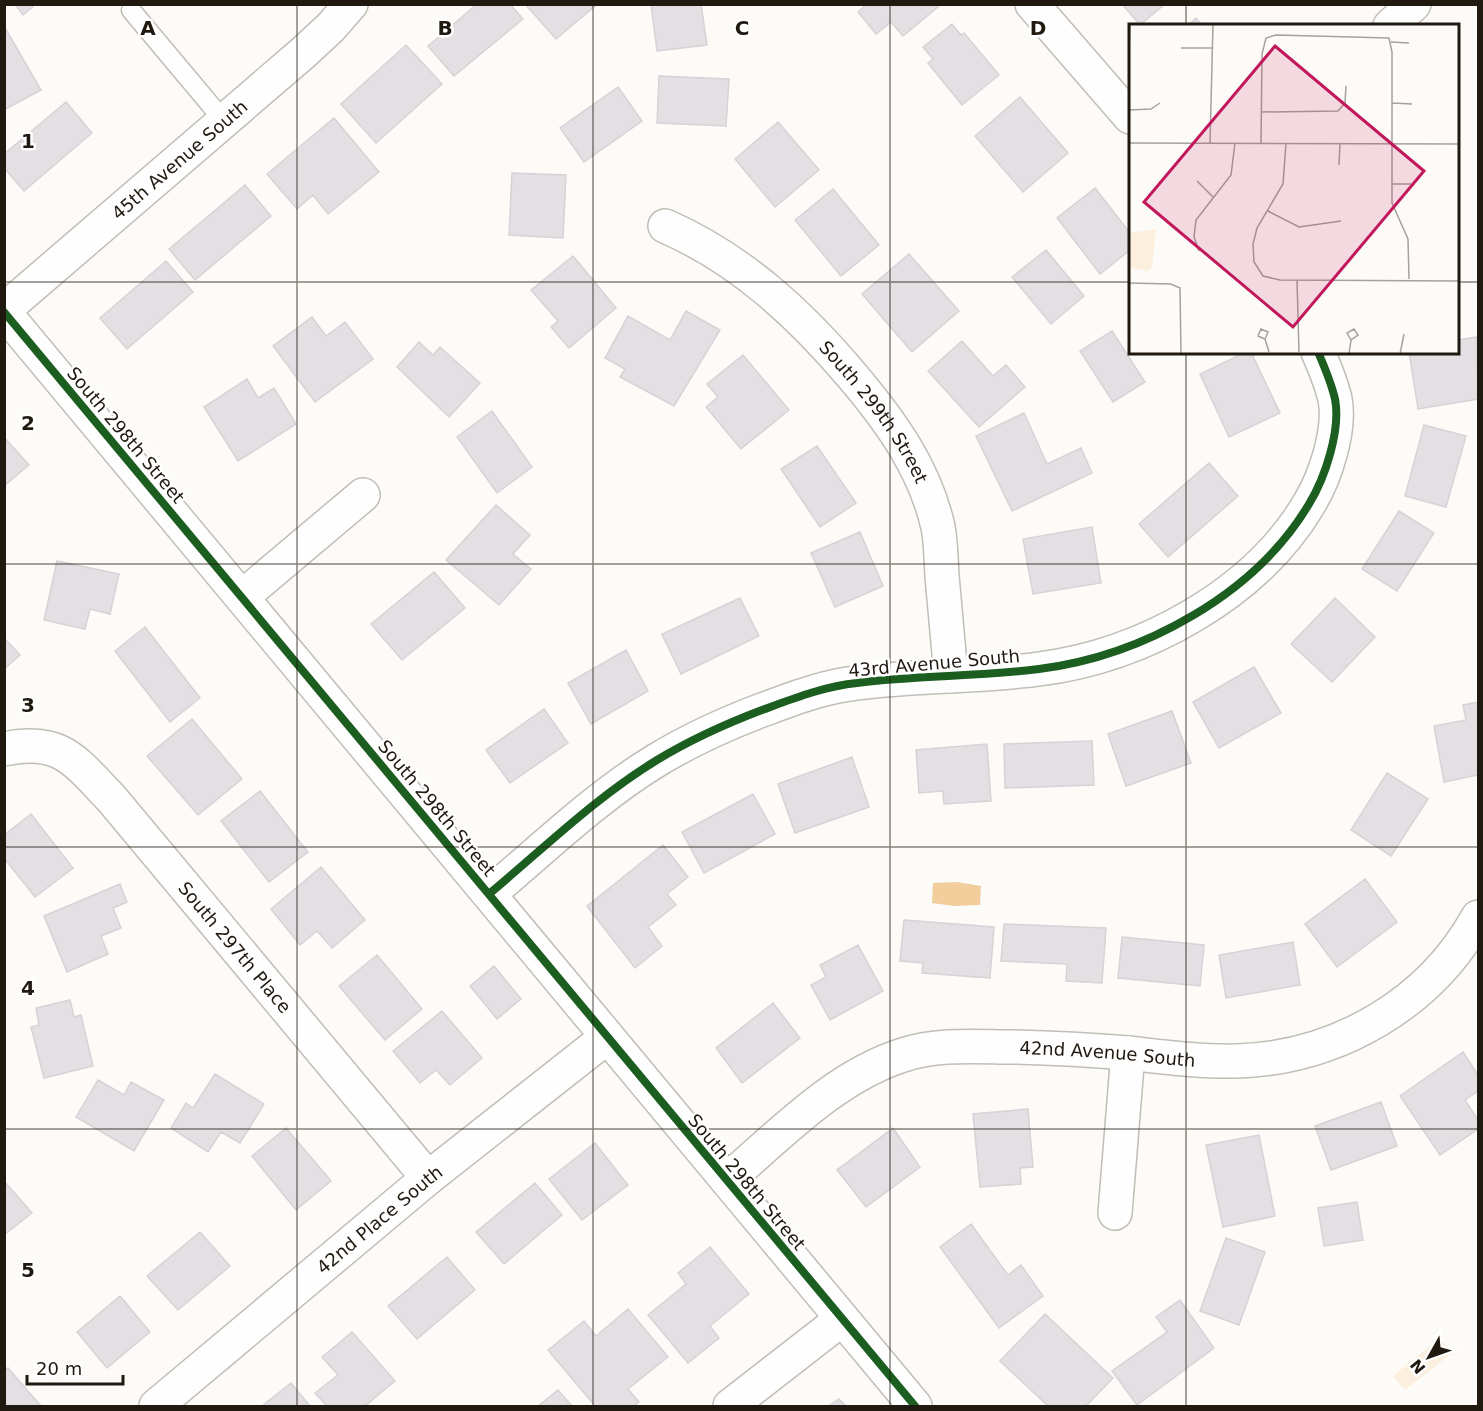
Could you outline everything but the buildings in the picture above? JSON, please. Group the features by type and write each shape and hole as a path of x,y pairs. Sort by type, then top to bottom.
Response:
{"street":[{"name":"45th Avenue South","path":"4,311 332,27 351,4"},
{"path":"1032,4 1129,115"},
{"path":"1392,24 1414,4"},
{"name":"South 299th Street","path":"665,226 693,238 718,253 780,301 836,357 898,434 914,462 938,528 951,676"},
{"name":"South 298th Street","path":"4,311 915,1407"},
{"name":"43rd Avenue South","path":"489,894 627,780 680,747 727,723 822,691 855,683 1039,669 1097,658 1142,642 1202,610 1253,572 1276,549 1300,520 1315,495 1327,467 1333,439 1336,402 1319,354"},
{"path":"242,597 363,495"},
{"name":"South 297th Place","path":"13,747 40,746 56,749 70,757 111,798 428,1178"},
{"name":"42nd Avenue South","path":"727,1180 842,1085 869,1068 903,1054 948,1047 1064,1048 1184,1059 1237,1061 1288,1055 1336,1041 1361,1031 1385,1017 1417,993 1442,970 1479,917"},
{"name":"42nd Place South","path":"156,1407 428,1178 607,1037"},
{"path":"1115,1213 1128,1053"},
{"path":"730,1407 842,1319"}],"lane":[{"path":"131,10 224,121"}],"shaded area":[{"path":"957,882 981,886 980,905 954,906 932,903 933,883"},
{"path":"1440,1338 1452,1353 1405,1390 1393,1376"}],"cycle path":[{"path":"4,312 915,1406"},
{"path":"489,894 570,824 634,775 682,746 748,715 809,694 845,685 880,680 1016,672 1078,662 1117,651 1192,616 1227,593 1259,566 1286,537 1309,504 1321,481 1334,439 1336,411 1332,387 1319,354"}]}
